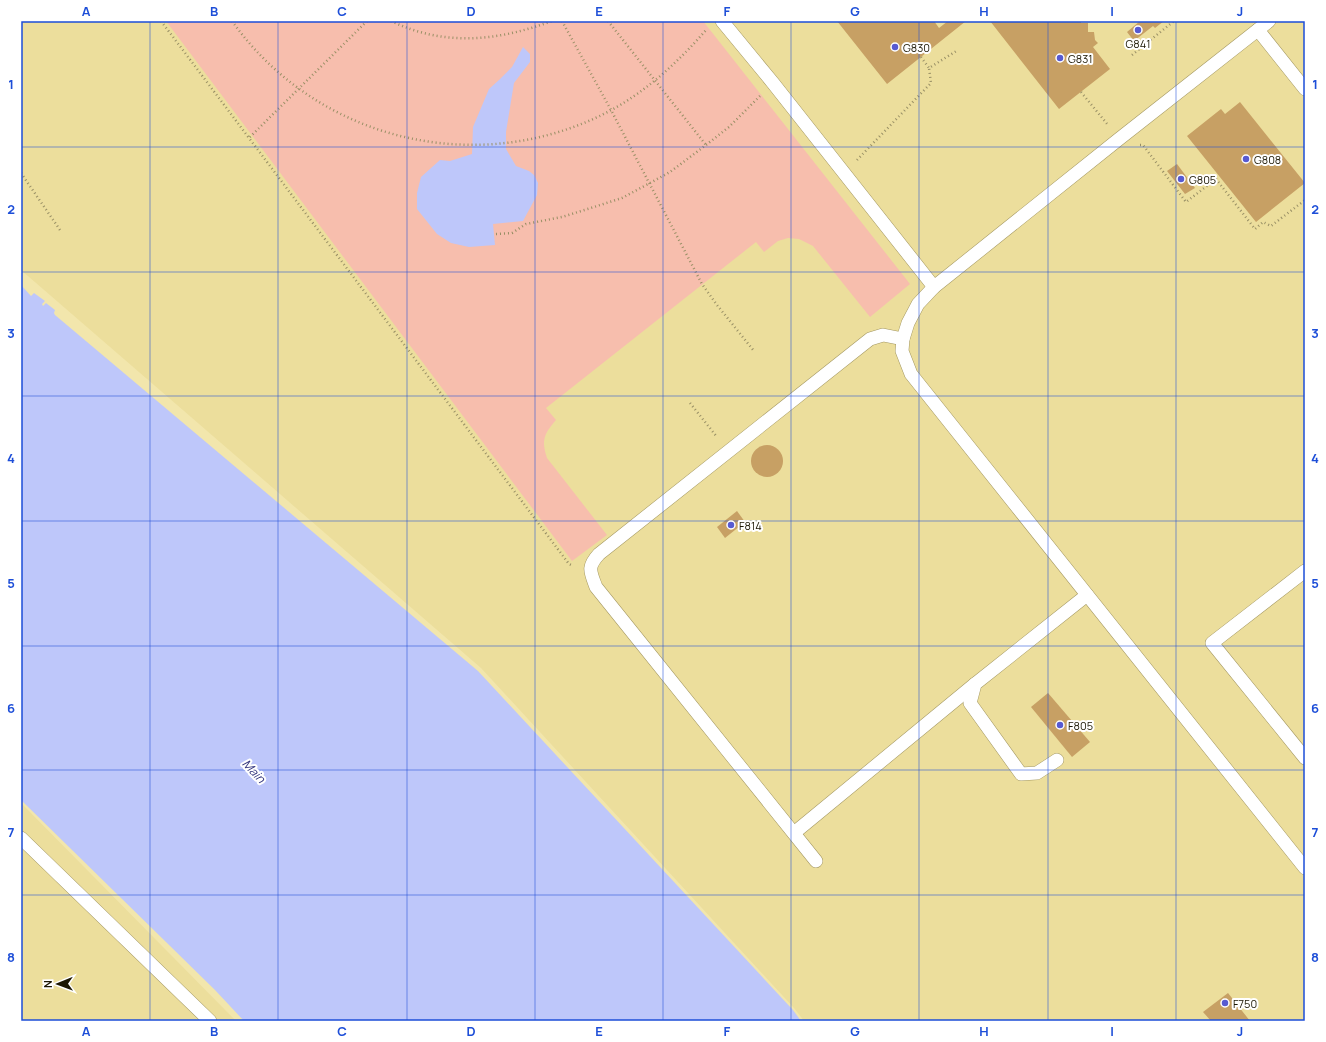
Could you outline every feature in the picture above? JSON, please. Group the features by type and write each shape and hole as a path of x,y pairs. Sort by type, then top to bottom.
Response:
{"lane":[{"path":"722,21 773,83 934,288"},
{"path":"1269,21 1119,139 934,288 918,304 908,323 903,339 902,351 910,374 1305,868"},
{"path":"1258,30 1305,89"},
{"path":"816,861 596,587 590,573 591,562 599,554 870,339 883,335 903,339"},
{"path":"1305,571 1212,643 1305,758"},
{"path":"794,833 974,684 1087,595"},
{"path":"974,684 970,702 1021,774 1037,773 1057,760"},
{"path":"21,838 210,1021"}],"path":[{"path":"161,21 569,564 590,573"},
{"path":"232,21 262,56 279,73 334,111 377,130 430,143 472,144 528,141 591,120 628,101 656,80 687,52 709,26"},
{"path":"249,138 367,21"},
{"path":"391,21 427,34 447,38 483,38 505,36 552,21"},
{"path":"562,21 650,183 702,284 754,352"},
{"path":"608,21 706,145"},
{"path":"1132,55 1174,21"},
{"path":"928,68 958,50"},
{"path":"845,174 931,83 928,68 921,57"},
{"path":"496,234 512,233 526,224 562,217 622,198 650,183 670,172 729,127 773,83"},
{"path":"1081,92 1119,139 1143,145 1186,202 1216,179 1255,229 1263,222 1271,226 1305,200"},
{"path":"21,173 60,230"},
{"path":"690,403 729,452"}],"shaded area":[{"path":"21,21 1305,21 1305,1021 804,1021 794,1008 481,668 21,270"},
{"path":"166,21 703,21 910,284 870,317 813,246 799,239 788,238 778,241 764,252 756,242 546,408 556,420 546,433 544,446 547,458 607,535 572,561"},
{"path":"21,803 236,1021 21,1021"}],"water":[{"path":"523,47 530,54 530,62 514,83 506,132 506,149 516,166 529,171 534,175 538,183 537,195 523,221 493,224 495,245 469,247 451,243 437,234 417,209 417,193 421,177 440,160 450,161 472,154 473,127 489,89 512,67"},
{"name":"Main","path":"21,285 31,296 34,293 45,301 42,304 43,306 46,303 55,310 55,315 478,671 793,1010 801,1021 244,1021 215,990 21,800"}],"building":[{"name":"G830","path":"837,21 934,21 939,28 948,21 966,21 887,84"},
{"name":"G831","path":"990,21 1081,21 1081,23 1088,23 1088,32 1094,32 1095,40 1098,43 1093,47 1110,69 1059,109"},
{"name":"G841","path":"1140,21 1164,21 1155,28 1153,26 1134,41 1127,32"},
{"name":"G808","path":"1240,102 1305,183 1256,222 1187,136 1221,109 1225,114"},
{"name":"G805","path":"1177,164 1195,188 1185,194 1167,171"},
{"path":"764,445 770,445 780,452 783,461 782,467 776,474 770,477 764,477 754,470 751,464 751,458 758,448"},
{"name":"F814","path":"737,511 745,522 725,538 717,527"},
{"name":"F805","path":"1048,693 1090,742 1072,757 1031,707"},
{"name":"F750","path":"1228,993 1250,1021 1211,1021 1203,1012"}],"place":[{"name":"G841","path":"1138,30"},
{"name":"G830","path":"895,47"},
{"name":"G831","path":"1060,58"},
{"name":"G808","path":"1246,159"},
{"name":"G805","path":"1181,179"},
{"name":"F814","path":"731,525"},
{"name":"F805","path":"1060,725"},
{"name":"F750","path":"1225,1003"}]}
